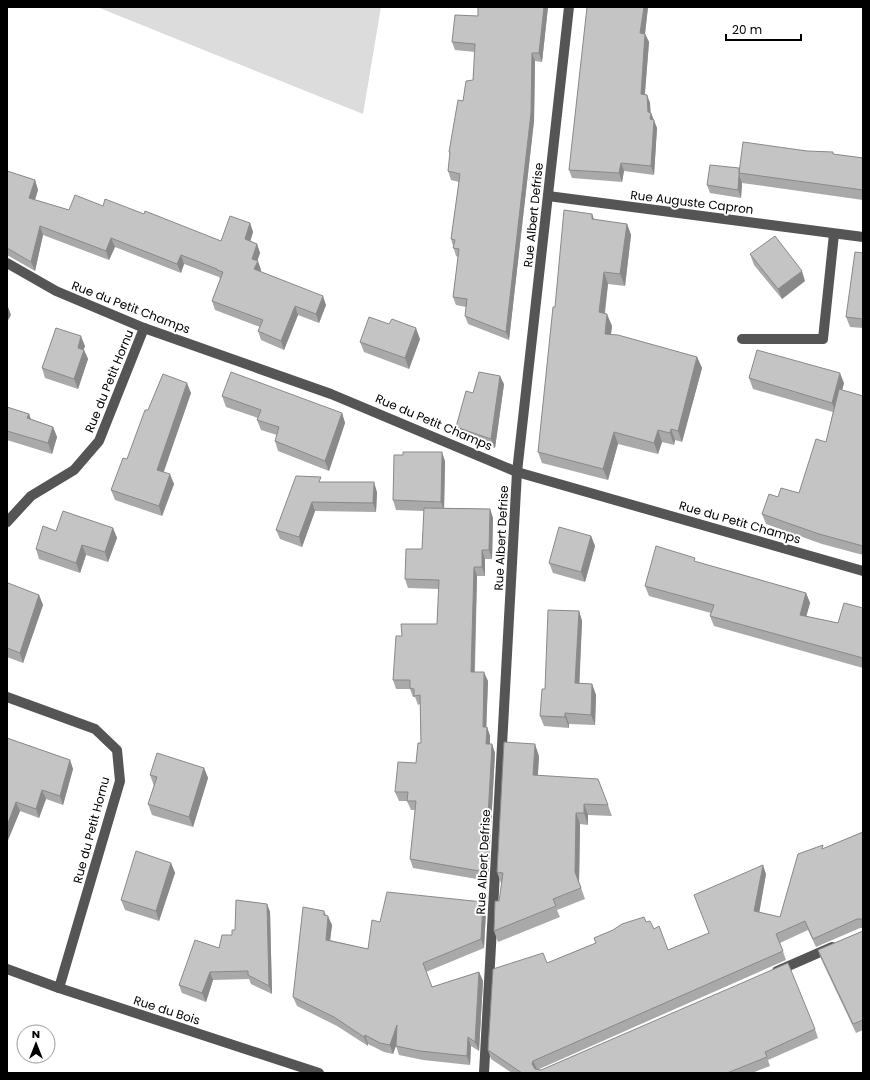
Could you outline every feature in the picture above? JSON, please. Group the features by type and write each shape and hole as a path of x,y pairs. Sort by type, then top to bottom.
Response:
{"street":[{"name":"Rue Albert Defrise","path":"484,1073 517,472 569,7"},
{"name":"Rue Auguste Capron","path":"548,196 863,237"},
{"path":"742,339 823,339 834,234"},
{"name":"Rue du Petit Champs","path":"7,263 56,291 144,328 331,394 517,472 863,571"},
{"name":"Rue du Petit Hornu","path":"7,522 31,496 74,470 99,441 144,328"},
{"name":"Rue du Petit Hornu","path":"7,697 95,729 117,750 120,780 59,988"},
{"path":"768,975 841,944"},
{"name":"Rue du Bois","path":"7,969 59,988 320,1073"}],"shaded area":[{"path":"97,7 381,7 363,114"}],"building":[{"path":"478,7 544,7 539,53 532,53 531,113 506,332 465,316 467,299 453,297 459,249 453,248 455,240 451,239 460,174 448,171 449,152 458,100 463,101 466,81 473,80 475,44 452,42 455,15 478,16"},
{"path":"587,7 644,7 640,33 645,34 641,94 647,95 648,112 651,113 650,119 654,120 651,166 621,163 619,173 569,170"},
{"path":"743,142 807,151 833,152 833,154 863,158 863,190 739,173"},
{"path":"710,165 739,168 738,190 707,185"},
{"path":"7,171 35,180 29,198 69,210 75,195 103,206 105,199 144,214 145,211 221,241 230,216 250,223 245,239 257,244 252,259 258,261 254,269 323,296 316,314 295,306 281,341 258,331 263,320 212,301 223,272 181,255 177,264 111,238 106,251 40,226 31,262 7,248"},
{"path":"564,210 592,214 592,219 627,224 620,274 604,272 599,312 607,314 605,334 618,335 697,357 678,431 671,429 670,433 658,430 654,443 614,432 603,469 538,452 553,307 555,307"},
{"path":"775,236 802,271 778,289 750,254"},
{"path":"855,252 863,253 863,319 846,317"},
{"path":"369,317 389,324 392,319 416,328 405,358 360,342"},
{"path":"56,328 81,336 78,348 84,350 74,379 42,368"},
{"path":"757,350 840,373 832,403 749,378"},
{"path":"231,372 342,413 325,461 275,441 279,427 257,420 261,410 222,396"},
{"path":"479,372 500,376 491,439 456,427 466,391 473,393"},
{"path":"163,374 187,383 157,470 170,474 159,506 111,490 123,458 127,459 145,410 148,410"},
{"path":"839,389 863,396 863,546 819,534 762,514 769,494 778,497 781,488 799,493 816,439 826,442"},
{"path":"7,407 29,414 27,418 53,427 48,443 7,431"},
{"path":"403,452 442,452 441,502 393,500 394,455 403,455"},
{"path":"296,476 321,477 319,482 374,482 373,503 312,502 299,537 276,530"},
{"path":"424,508 490,509 489,550 482,550 482,567 474,567 471,672 484,672 483,727 487,727 486,744 492,744 485,872 410,859 416,801 407,801 408,792 395,792 398,762 416,763 418,743 421,743 420,695 414,696 414,689 410,688 410,680 393,680 396,636 402,636 401,624 437,624 439,580 405,579 406,549 422,549"},
{"path":"63,511 113,528 105,552 82,545 76,563 36,549 43,526 56,531"},
{"path":"559,527 591,536 581,572 549,563"},
{"path":"656,546 695,558 694,561 806,593 800,615 838,623 844,603 863,608 863,658 710,616 714,605 645,586"},
{"path":"8,583 39,595 20,653 7,648"},
{"path":"548,610 579,611 575,683 592,684 591,715 565,713 565,717 540,716 542,689 545,689"},
{"path":"7,738 70,760 60,796 42,790 36,809 16,802 7,826"},
{"path":"504,742 535,744 533,775 598,779 608,805 584,804 584,813 576,813 575,872 581,888 553,899 556,906 494,931 495,901 499,901 503,873 497,872"},
{"path":"157,753 204,768 189,817 148,804 157,777 150,775"},
{"path":"863,832 863,920 857,919 813,939 805,921 776,934 783,951 533,1061 532,1064 535,1069 541,1070 788,963 815,1029 765,1052 767,1057 727,1073 522,1073 488,1050 493,969 543,953 547,963 596,943 594,938 613,930 622,924 644,917 646,922 650,921 654,929 659,926 668,950 709,933 694,895 763,865 754,911 780,917 798,854 823,845 822,849"},
{"path":"136,851 171,863 156,911 121,900"},
{"path":"387,892 483,902 481,939 423,963 432,987 479,972 475,1042 468,1037 467,1056 420,1051 396,1046 397,1025 390,1045 380,1043 365,1035 364,1037 334,1017 293,997 303,907 324,911 324,915 328,916 326,940 368,949 372,920 380,922"},
{"path":"236,900 267,904 269,986 248,975 248,971 210,972 202,993 179,985 195,940 219,948 222,935 232,935 232,930 235,930"},
{"path":"863,931 863,1020 853,1024 818,950"}]}
